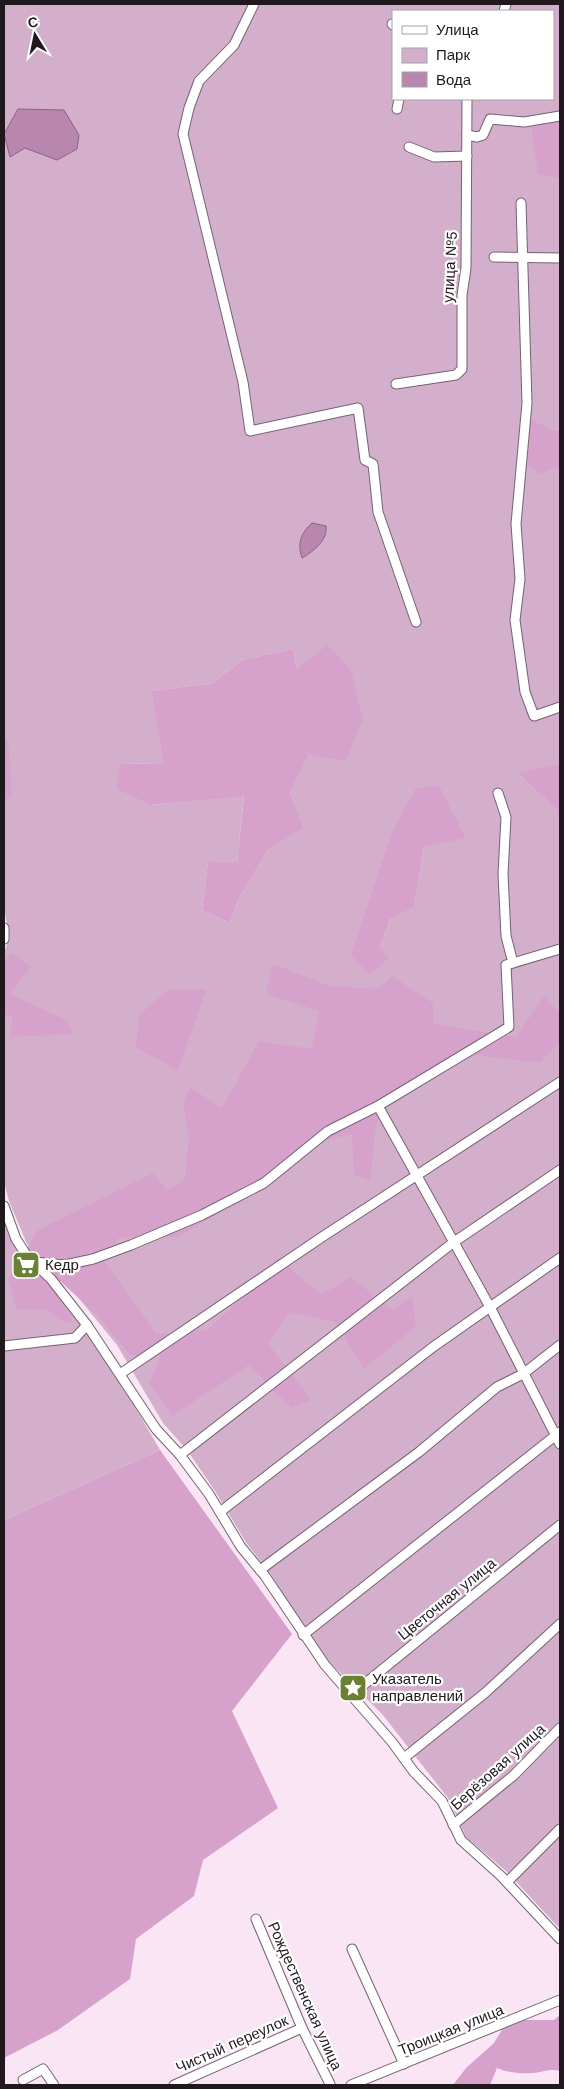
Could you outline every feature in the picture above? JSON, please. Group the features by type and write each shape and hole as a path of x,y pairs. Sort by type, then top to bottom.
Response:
{"street":[{"path":"254,4 234,45 199,81 189,108 184,134 243,382 250,431 358,408 365,460 373,464 378,512 416,622"},
{"path":"397,109 399,100"},
{"name":"улица №5","path":"396,384 456,375 462,369 467,100"},
{"path":"467,135 477,137 483,135 490,119 524,122 560,116"},
{"path":"409,147 434,157 467,156"},
{"path":"521,203 527,403 516,524 520,579 515,620 525,692 534,716 560,707"},
{"path":"494,258 560,258"},
{"path":"498,793 506,817 502,874 506,936 513,963"},
{"path":"4,928 4,938"},
{"path":"34,1262 65,1265 93,1258 174,1228 264,1183 328,1131 378,1106 509,1027 506,965 560,949"},
{"path":"120,1374 322,1237 560,1082"},
{"path":"378,1106 490,1307 522,1374 558,1434 560,1444"},
{"path":"180,1455 454,1242 560,1170"},
{"path":"4,1206 16,1239 88,1326 156,1429 180,1455 220,1512 241,1547 260,1570 325,1665 442,1801 461,1840 559,1936"},
{"path":"220,1512 418,1358 560,1258"},
{"path":"4,1346 75,1338 88,1326"},
{"path":"260,1570 418,1452 497,1387 522,1374 560,1346"},
{"path":"303,1635 558,1434"},
{"name":"Цветочная улица","path":"352,1695 560,1525"},
{"path":"404,1758 485,1693 560,1624"},
{"name":"Берёзовая улица","path":"453,1825 514,1775 560,1728"},
{"path":"506,1882 560,1829"},
{"name":"Рождественская улица","path":"256,1919 302,2028 330,2084"},
{"path":"352,1950 404,2064"},
{"name":"Троицкая улица","path":"351,2085 560,2000"},
{"name":"Чистый переулок","path":"174,2085 302,2028"},
{"path":"23,2080 43,2069 54,2085"}],"green space":[{"path":"4,4 560,4 560,435 559,430 548,428 560,465 560,763 518,774 560,813 560,1929 507,1872 466,1837 448,1798 382,1714 317,1650 270,1573 247,1544 215,1491 187,1450 163,1423 117,1345 58,1273 27,1244 9,1201 4,1182 4,953 9,938 4,907","holes":["293,649 297,669 345,762 309,753 290,793 302,828 268,850 238,900 230,923 202,910 208,861 237,862 244,795 152,805 120,764 163,763 153,691 213,683 242,660","439,786 424,847 414,906 390,919 380,948 351,955"]},
{"path":"4,1214 17,1249 48,1279 104,1353 160,1450 4,1520"}],"shaded area":[{"path":"560,119 560,178 538,174 531,125"},
{"path":"530,419 548,428 559,430 560,466 540,474 527,465"},
{"path":"327,645 351,670 363,719 345,762 309,754 290,793 303,828 268,850 238,900 230,923 202,910 208,861 237,862 244,796 151,805 117,789 120,764 163,763 152,691 213,683 242,660 293,649 297,669"},
{"path":"4,739 8,740 12,796 4,801"},
{"path":"560,763 560,813 517,773"},
{"path":"439,786 466,838 424,847 414,907 390,919 380,948 389,958 370,975 351,955 393,830 416,788"},
{"path":"12,953 31,967 9,994 67,1020 73,1034 11,1037 12,1016 4,1014 4,961"},
{"path":"273,964 330,986 378,989 392,976 433,1003 433,1024 516,1037 544,996 560,1014 560,1042 540,1063 477,1055 393,1091 376,1125 370,1180 354,1175 352,1134 318,1142 271,1182 178,1237 120,1237 102,1258 157,1334 207,1330 247,1294 278,1258 321,1295 351,1277 392,1310 412,1296 416,1326 364,1369 335,1322 290,1312 268,1343 311,1400 291,1408 249,1365 172,1416 149,1383 161,1356 130,1355 97,1315 60,1281 51,1286 73,1321 66,1323 44,1309 17,1310 8,1280 38,1230 153,1173 167,1190 185,1179 189,1136 183,1103 190,1087 222,1108 259,1041 312,1049 319,1011 266,994"},
{"path":"207,989 178,1070 136,1048 139,1015 168,990"},
{"path":"160,1450 292,1634 232,1711 278,1808 203,1860 194,1896 136,1939 130,1979 58,2030 4,2058 4,1520"},
{"path":"560,2015 560,2071 519,2073 497,2068 490,2085 453,2085 466,2068 494,2043 503,2028 521,2020 554,2020"}],"water":[{"path":"18,109 64,110 79,135 77,149 57,160 25,148 10,157 4,134"},
{"path":"312,523 326,526 325,536 311,552 302,558 301,539"}],"place":[{"name":"Кедр","path":"26,1265"},
{"name":"Указатель направлений","path":"353,1688"}]}
